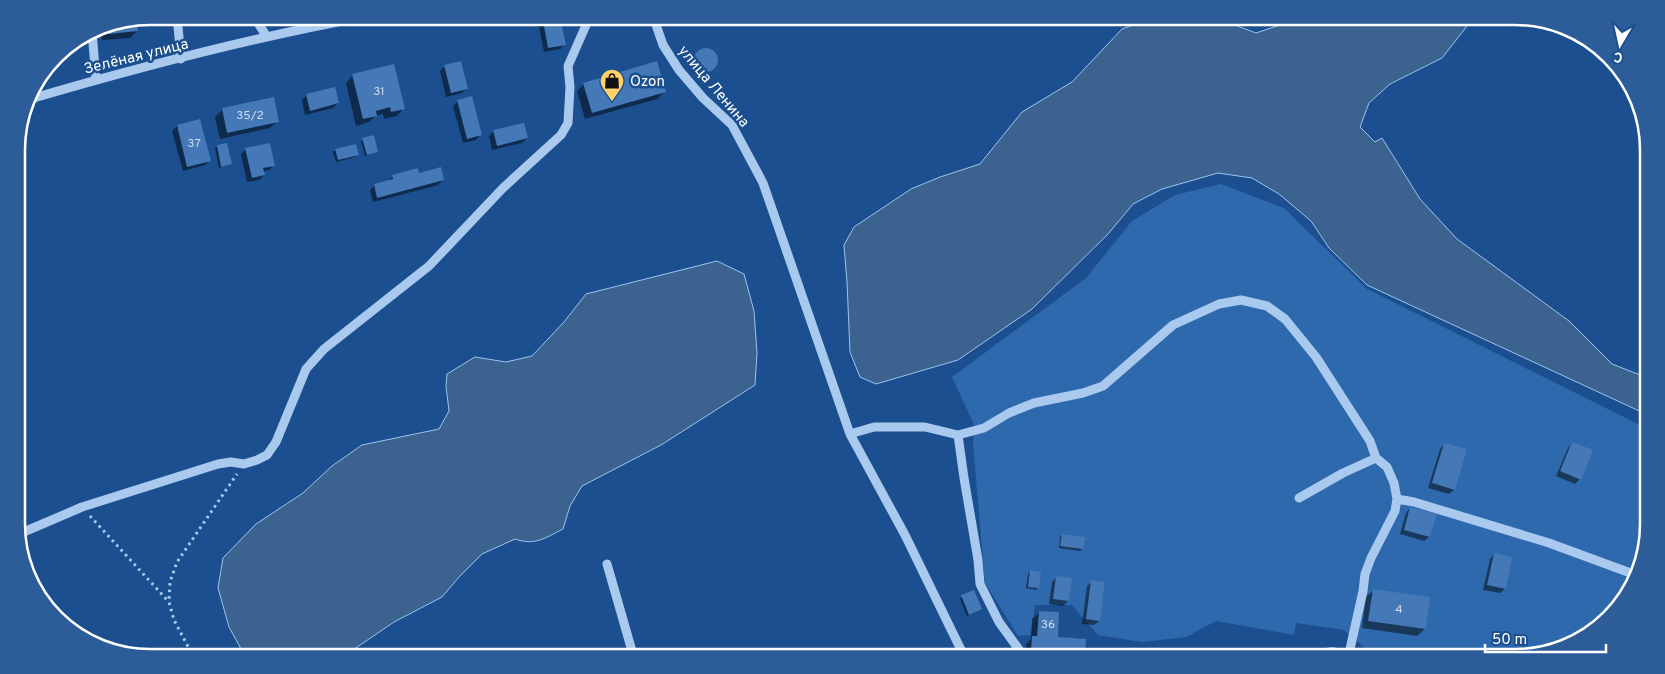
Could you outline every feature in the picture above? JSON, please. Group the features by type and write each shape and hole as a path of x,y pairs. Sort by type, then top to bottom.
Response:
{"street":[{"path":"177,25 181,59"},
{"path":"259,25 267,37"},
{"name":"Зелёная улица","path":"36,98 96,80 311,25"},
{"path":"25,531 82,507 218,464 230,462 244,464 267,455 276,442 306,369 324,349 429,266 503,188 561,135 568,123 570,87 568,66 586,25"},
{"name":"улица Ленина","path":"656,25 663,45 679,70 703,98 732,125 763,184 850,434 905,535 962,649"},
{"path":"93,39 96,80"},
{"path":"850,434 874,427 925,427 958,435 984,428 1009,413 1034,403 1083,393 1103,386 1173,326 1219,304 1241,300 1267,306 1285,319 1316,357 1370,441 1376,458 1387,467 1394,483 1397,498 1395,511 1365,574 1350,649"},
{"path":"958,435 980,584 1000,622 1019,649"},
{"path":"1299,498 1343,473 1376,458"},
{"path":"1397,498 1549,543 1630,573"},
{"path":"607,564 631,649"}],"path":[{"path":"189,649 174,620 169,602 170,582 177,562 244,464"},
{"path":"82,507 169,602"}],"shaded area":[{"path":"1133,25 1235,25 1256,33 1280,25 1468,25 1442,58 1390,84 1369,103 1360,127 1375,142 1382,138 1420,199 1457,239 1569,321 1612,364 1640,375 1640,411 1367,285 1329,248 1311,221 1279,194 1252,178 1218,173 1162,189 1133,204 1108,234 1032,309 958,360 876,384 860,377 850,352 844,245 854,227 911,189 980,164 1022,112 1072,82 1122,29"},
{"path":"1221,184 1284,208 1367,289 1640,425 1640,532 1638,549 1623,587 1603,612 1591,623 1570,636 1540,647 1523,649 1367,649 1344,630 1296,623 1294,635 1216,621 1186,637 1142,642 1098,635 1072,605 1035,605 1031,635 1018,636 985,583 973,443 974,425 952,377 1086,278 1132,221 1175,195"},
{"path":"717,261 744,274 754,311 757,353 755,385 661,445 582,486 570,506 563,529 534,541 528,542 515,539 482,554 442,597 394,622 354,649 241,649 229,627 218,588 223,558 256,524 303,493 332,466 362,445 439,429 449,411 446,386 447,374 475,357 506,362 532,356 564,322 586,294"}],"building":[{"path":"544,25 562,25 566,45 548,48"},
{"path":"138,26 138,31 109,34 109,32 125,27"},
{"path":"706,48 714,52 718,60 714,68 706,72 698,68 694,60 698,52"},
{"path":"461,61 468,89 451,93 444,65"},
{"path":"657,61 666,92 592,113 583,83"},
{"path":"394,64 405,109 391,112 390,107 376,111 377,116 363,119 352,74"},
{"path":"335,87 339,103 310,111 306,94"},
{"path":"472,96 482,135 467,139 457,100"},
{"path":"274,97 279,122 227,133 222,108"},
{"path":"200,119 211,161 187,167 177,125"},
{"path":"524,123 528,138 497,146 493,130"},
{"path":"374,135 378,152 367,155 362,138"},
{"path":"227,143 232,164 221,167 217,145"},
{"path":"270,143 275,166 263,168 265,175 252,178 245,148"},
{"path":"356,144 359,155 338,160 335,149"},
{"path":"441,167 444,180 377,198 374,184 393,179 392,175 418,168 419,173"},
{"path":"1572,442 1593,450 1581,480 1560,471"},
{"path":"1444,443 1467,449 1455,490 1432,483"},
{"path":"1410,507 1437,514 1430,537 1404,530"},
{"path":"1062,534 1085,537 1083,549 1060,546"},
{"path":"1494,553 1512,557 1506,589 1487,585"},
{"path":"1030,570 1041,572 1039,588 1028,587"},
{"path":"1056,576 1072,578 1069,601 1053,599"},
{"path":"1091,580 1105,582 1100,621 1086,619"},
{"path":"1373,589 1430,597 1426,629 1368,621"},
{"path":"974,590 982,609 969,615 961,595"},
{"path":"1039,611 1059,612 1058,637 1086,639 1085,649 1031,649 1032,636 1037,636"}],"place":[{"name":"Ozon","path":"612,102"}]}
